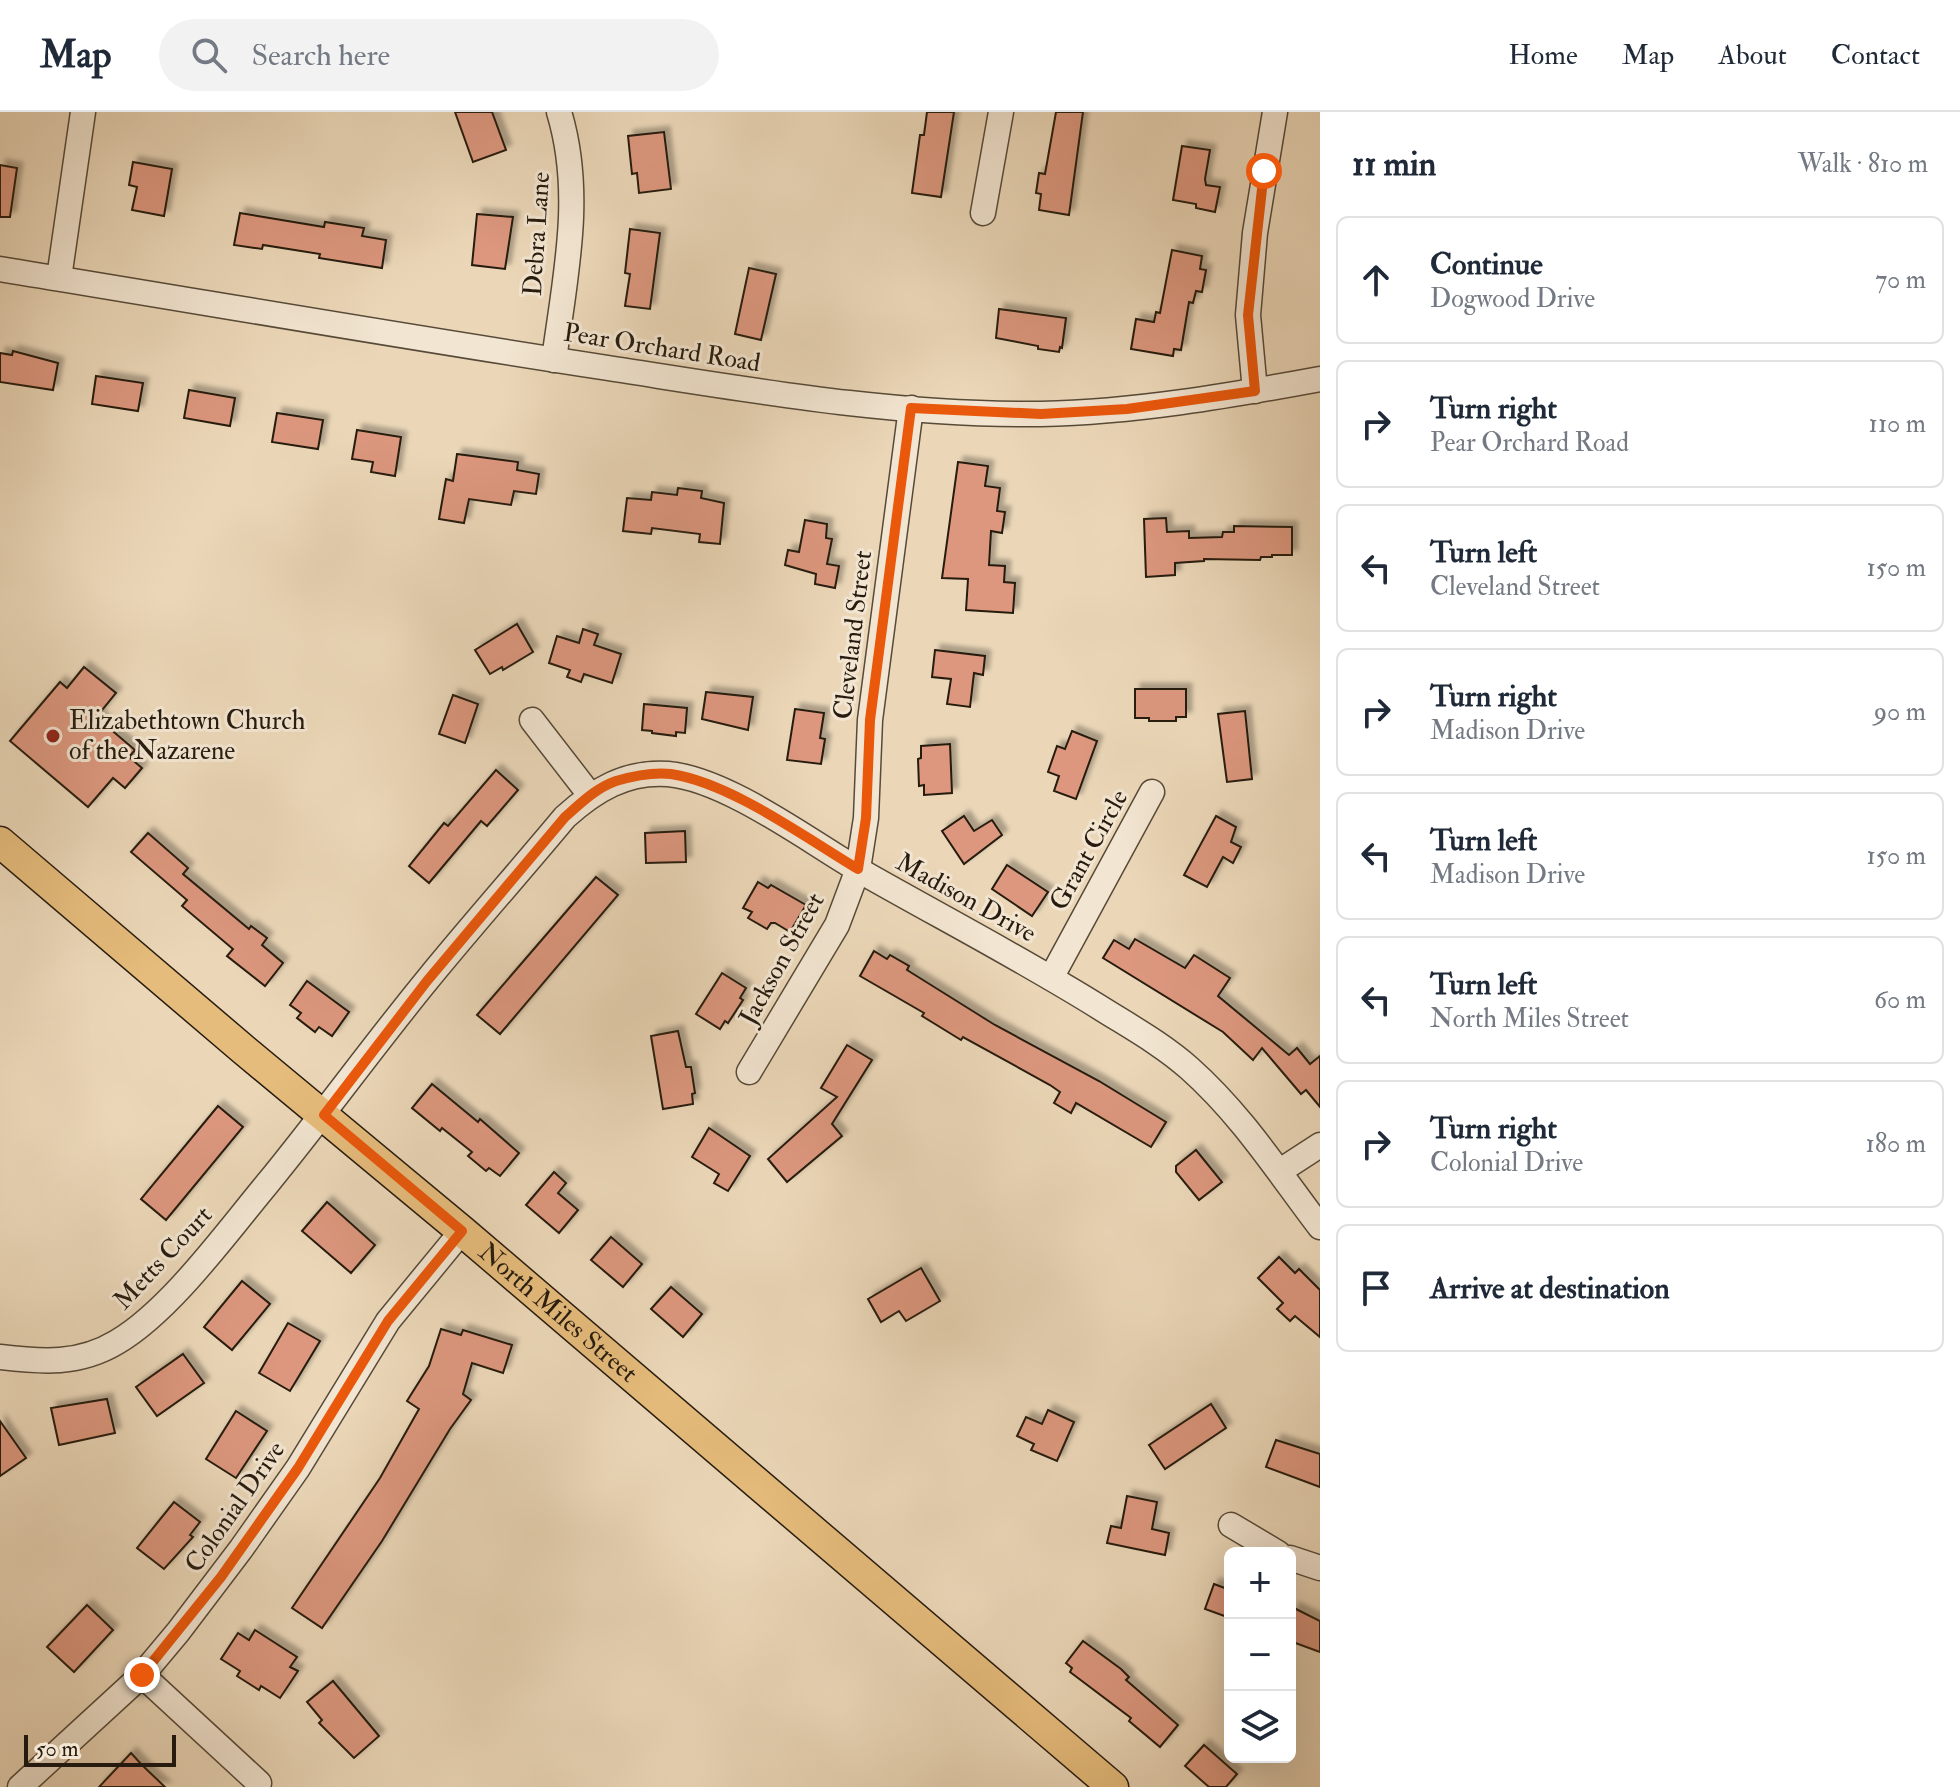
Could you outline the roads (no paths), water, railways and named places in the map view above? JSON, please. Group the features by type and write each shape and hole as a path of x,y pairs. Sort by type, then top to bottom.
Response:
{"main road":[{"name":"North Miles Street","path":"0,842 462,1231 1113,1787"}],"street":[{"path":"59,278 83,112"},
{"name":"Debra Lane","path":"554,360 573,206 570,156 559,112"},
{"path":"983,213 1001,112"},
{"path":"1255,391 1248,315 1257,218 1275,112"},
{"name":"Pear Orchard Road","path":"0,269 554,360 745,389 911,408 1041,414 1127,409 1320,379"},
{"name":"Cleveland Street","path":"858,869 866,818 870,720 911,408"},
{"path":"532,720 590,795"},
{"name":"Madison Drive","path":"324,1115 427,981 565,817 590,795 613,782 640,775 669,774 700,782 768,814 858,869 1051,978 1156,1043 1187,1066 1239,1117 1320,1227"},
{"name":"Grant Circle","path":"1051,978 1152,792"},
{"name":"Jackson Street","path":"749,1072 837,925 858,869"},
{"name":"Metts Court","path":"0,1357 43,1363 69,1361 94,1354 138,1328 212,1251 324,1115"},
{"path":"1280,1171 1320,1145"},
{"name":"Colonial Drive","path":"20,1787 142,1675 221,1577 290,1480 388,1321 462,1231"},
{"path":"1231,1525 1268,1547"},
{"path":"1296,1560 1320,1568"},
{"path":"142,1675 259,1783"}],"place":[{"name":"Elizabethtown Church of the Nazarene","path":"53,736"}]}
